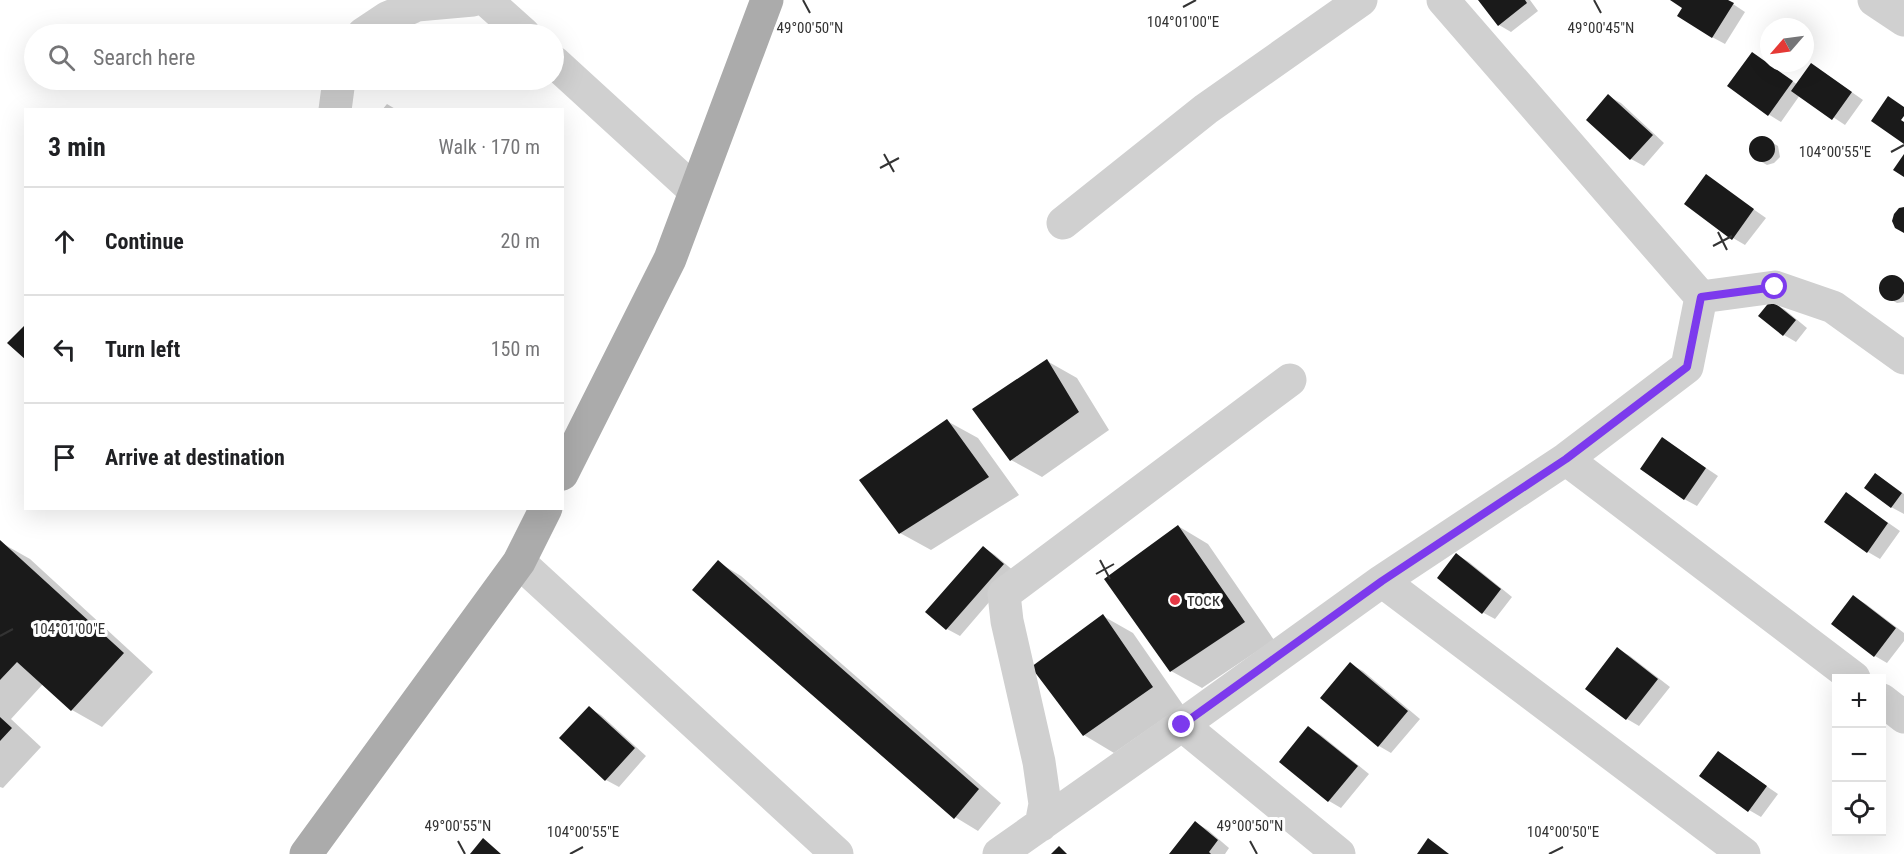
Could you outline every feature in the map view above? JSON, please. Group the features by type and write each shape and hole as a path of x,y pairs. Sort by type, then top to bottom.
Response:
{"main road":[{"path":"564,470 670,259 767,0"},
{"path":"306,854 519,562 545,510"}],"street":[{"path":"378,24 417,5 474,0"},
{"path":"486,0 513,24"},
{"path":"1063,223 1206,109 1361,0"},
{"path":"1443,0 1701,297"},
{"path":"1874,0 1904,20"},
{"path":"564,71 695,191"},
{"path":"335,108 338,90"},
{"path":"1701,297 1775,287 1833,307 1904,358"},
{"path":"999,854 1382,581 1566,459 1687,367 1701,297"},
{"path":"1041,825 1045,804 1039,762 1007,621 1004,594 1290,380"},
{"path":"1566,459 1849,674"},
{"path":"519,562 837,854"},
{"path":"1382,581 1744,854"},
{"path":"1886,704 1904,717"},
{"path":"1182,725 1339,854"}],"building":[{"path":"1478,0 1525,0 1527,3 1498,26"},
{"path":"1670,0 1728,0 1734,3 1712,38 1677,16 1682,8"},
{"path":"1752,52 1760,58 1760,72 1780,72 1793,81 1768,116 1727,86"},
{"path":"1814,65 1852,92 1832,120 1791,91 1805,72 1814,72"},
{"path":"1608,94 1653,135 1630,160 1586,120"},
{"path":"1888,96 1904,107 1904,116 1901,120 1904,122 1904,144 1871,121"},
{"path":"1762,136 1771,140 1775,149 1771,158 1762,162 1753,158 1749,149 1753,140"},
{"path":"1904,154 1904,177 1893,170"},
{"path":"1706,174 1754,209 1732,240 1684,204"},
{"path":"1904,207 1904,233 1895,228 1892,221 1899,208"},
{"path":"1892,275 1901,279 1905,288 1901,297 1892,301 1883,297 1879,288 1883,279"},
{"path":"1771,300 1796,320 1783,336 1758,316"},
{"path":"24,326 24,358 7,343"},
{"path":"1047,359 1079,412 1010,461 972,409"},
{"path":"947,419 989,477 899,534 859,480"},
{"path":"1662,437 1706,468 1684,500 1640,469"},
{"path":"1875,473 1902,493 1891,508 1864,488"},
{"path":"1846,492 1888,523 1867,553 1824,522"},
{"name":"тоск","path":"1178,525 1245,622 1170,672 1104,579"},
{"path":"0,540 124,653 71,711 17,662 0,680"},
{"path":"983,546 1004,564 946,630 925,612"},
{"path":"1456,553 1501,589 1482,614 1437,578"},
{"path":"718,560 979,789 954,819 692,590"},
{"path":"1853,595 1896,628 1874,657 1831,624"},
{"path":"1103,614 1153,687 1083,736 1031,667"},
{"path":"1617,647 1658,679 1626,720 1585,689"},
{"path":"1350,662 1408,711 1378,747 1320,698"},
{"path":"589,706 635,748 605,781 559,738"},
{"path":"0,717 12,728 0,741"},
{"path":"1308,726 1358,766 1328,802 1279,762"},
{"path":"1718,751 1767,786 1748,812 1699,776"},
{"path":"1195,821 1218,840 1209,852 1211,854 1169,854"},
{"path":"483,838 501,854 470,854"},
{"path":"1428,838 1449,854 1417,854"},
{"path":"1059,846 1067,854 1051,854"}],"place":[{"name":"тоск","path":"1175,600"}],"route":[{"path":"1182,725 1382,581 1566,459 1687,367 1701,297 1775,287"}]}
